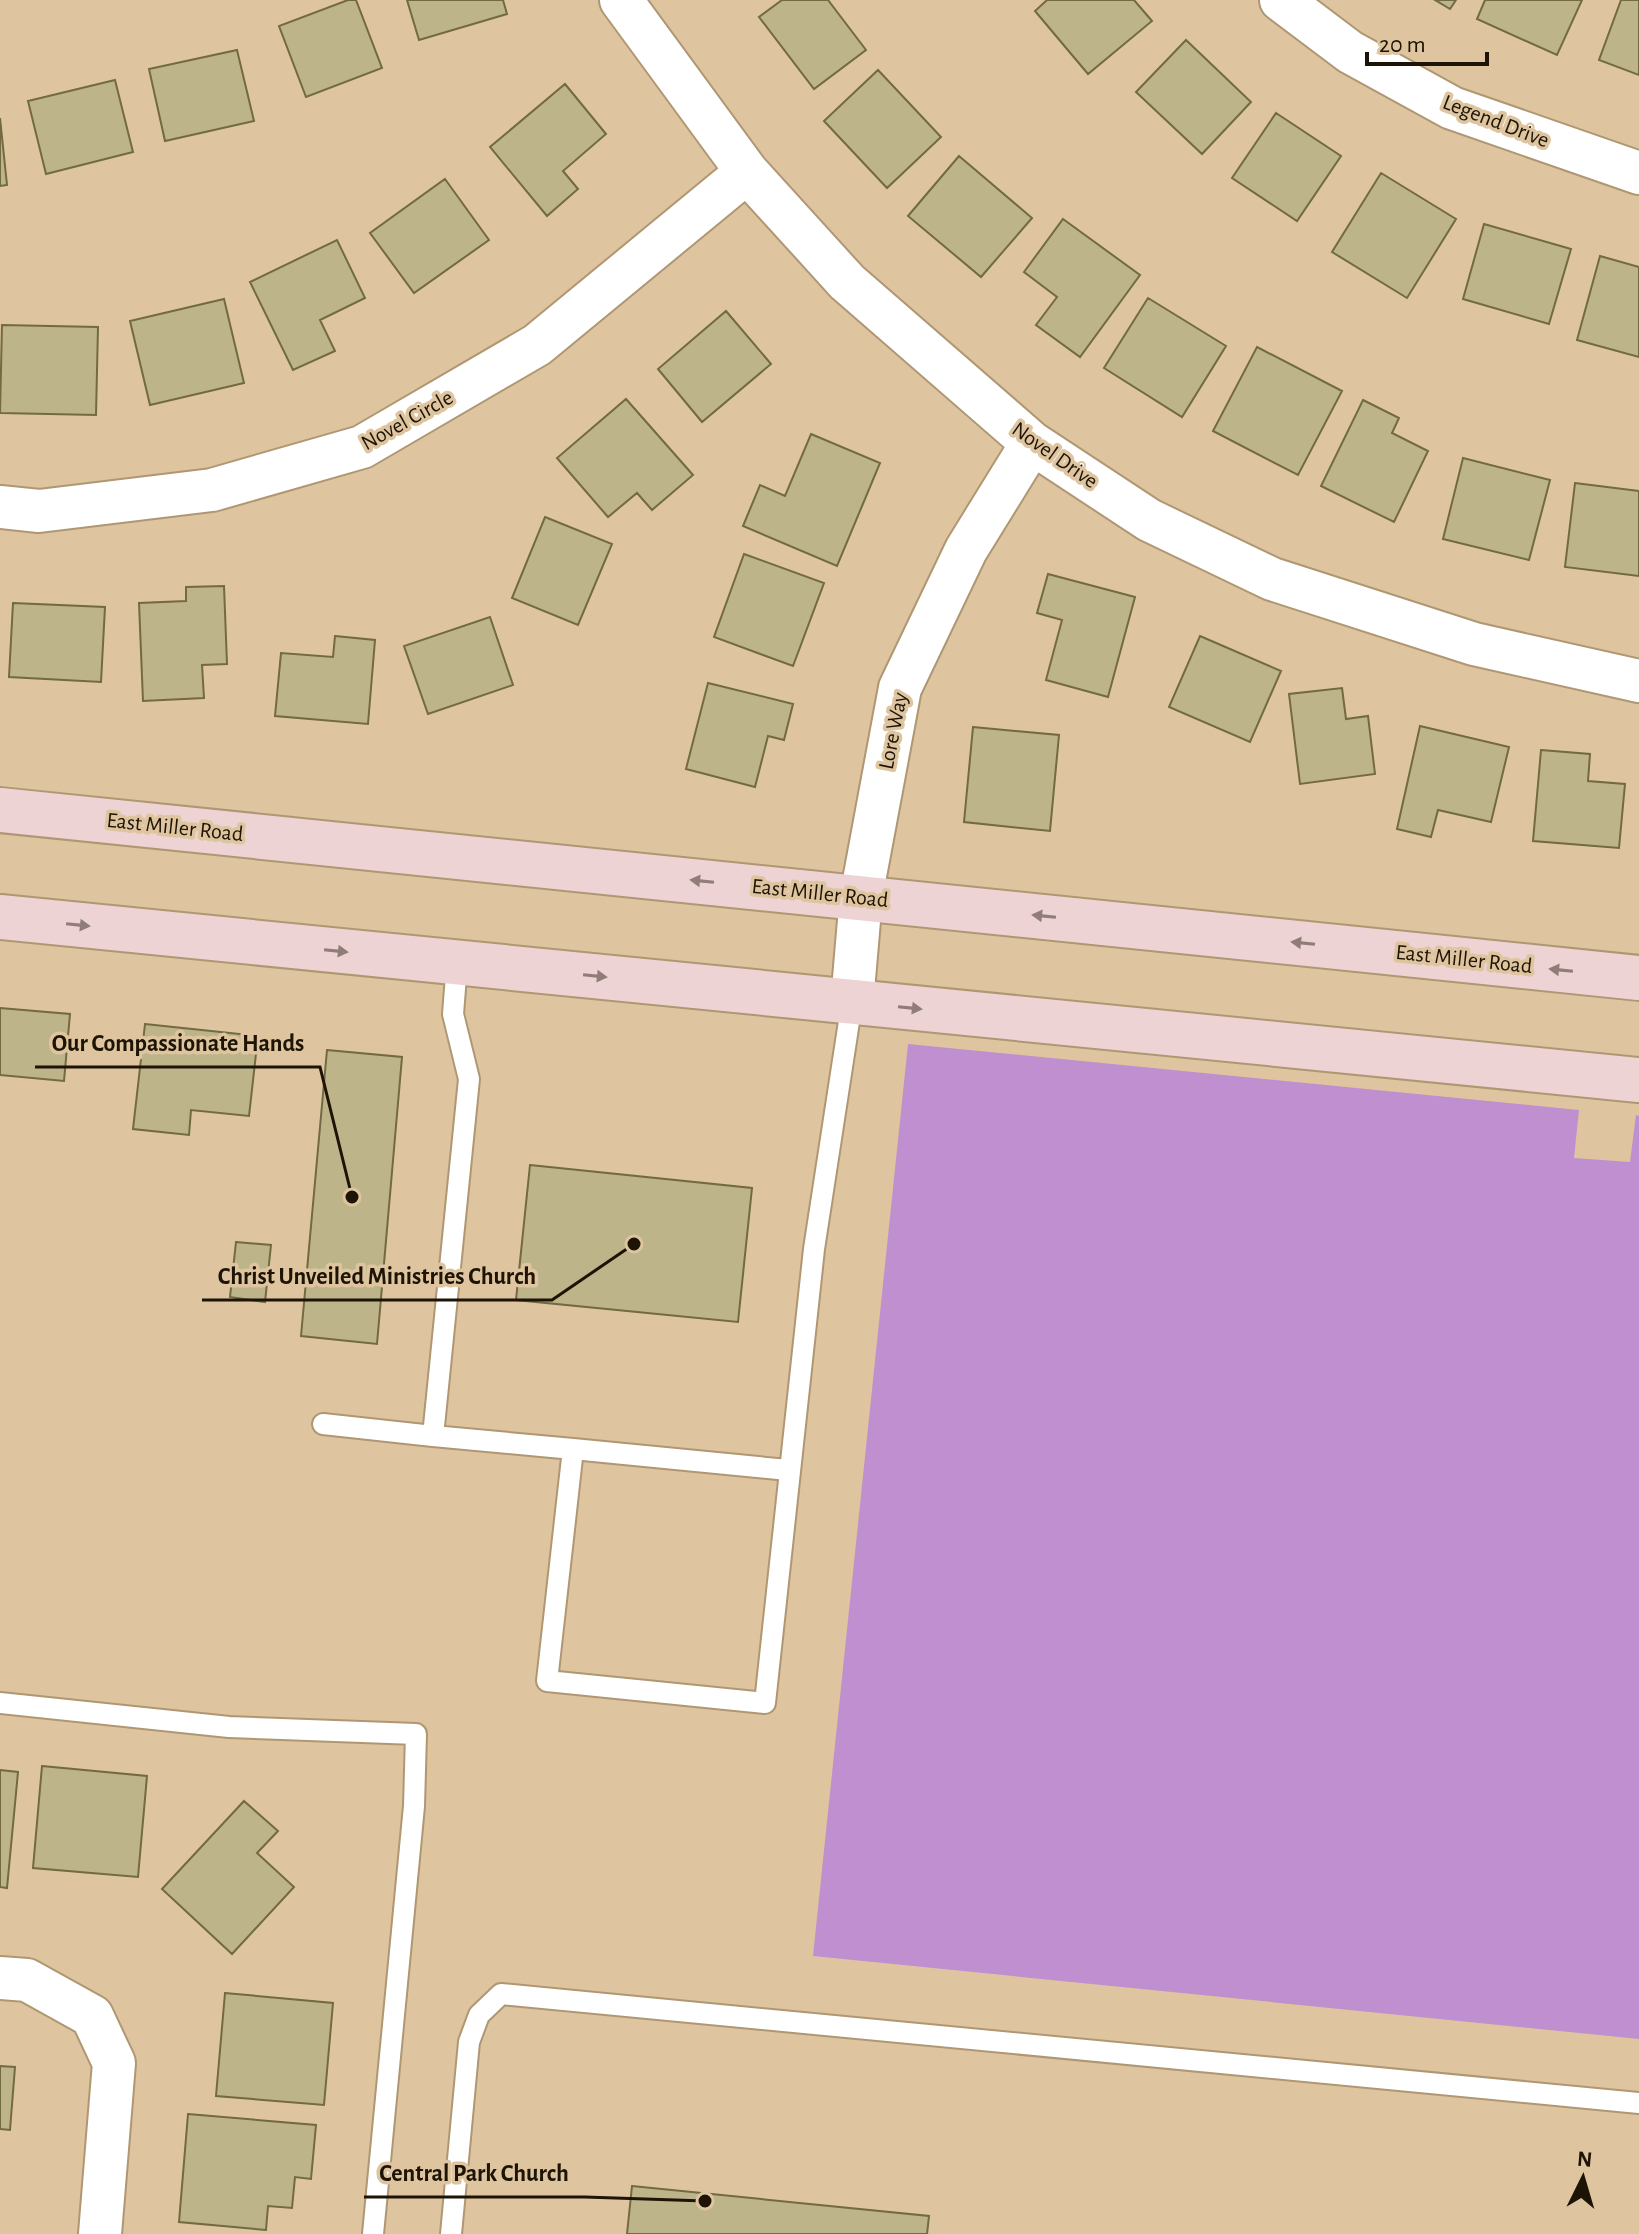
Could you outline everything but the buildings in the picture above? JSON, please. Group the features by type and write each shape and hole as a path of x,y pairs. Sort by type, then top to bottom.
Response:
{"main road":[{"name":"East Miller Road","path":"0,810 1639,978"},
{"path":"0,917 1639,1080"}],"street":[{"name":"Novel Drive","path":"621,0 747,172 847,282 1032,443 1149,520 1272,579 1474,644 1639,681"},
{"name":"Legend Drive","path":"1281,0 1350,52 1452,108 1639,173"},
{"name":"Novel Circle","path":"0,507 39,511 212,490 362,447 537,345 747,172"},
{"name":"Lore Way","path":"852,1002 861,897 900,688 966,550 1032,443"},
{"path":"0,1978 27,1980 92,2016 114,2063 100,2234"}],"lane":[{"path":"433,1436 469,1079 453,1014 457,963"},
{"path":"573,1449 547,1681 765,1703 814,1249 852,1002"},
{"path":"323,1424 788,1470"},
{"path":"0,1703 229,1727 416,1734 414,1806 373,2234"},
{"path":"451,2234 469,2042 479,2015 501,1994 1639,2103"}],"shaded area":[{"path":"908,1044 1579,1110 1574,1158 1630,1162 1636,1115 1639,1116 1639,2039 813,1956"}],"place":[{"name":"Our Compassionate Hands","path":"352,1197"},
{"name":"Christ Unveiled Ministries Church","path":"634,1244"},
{"name":"Central Park Church","path":"705,2201"}]}
